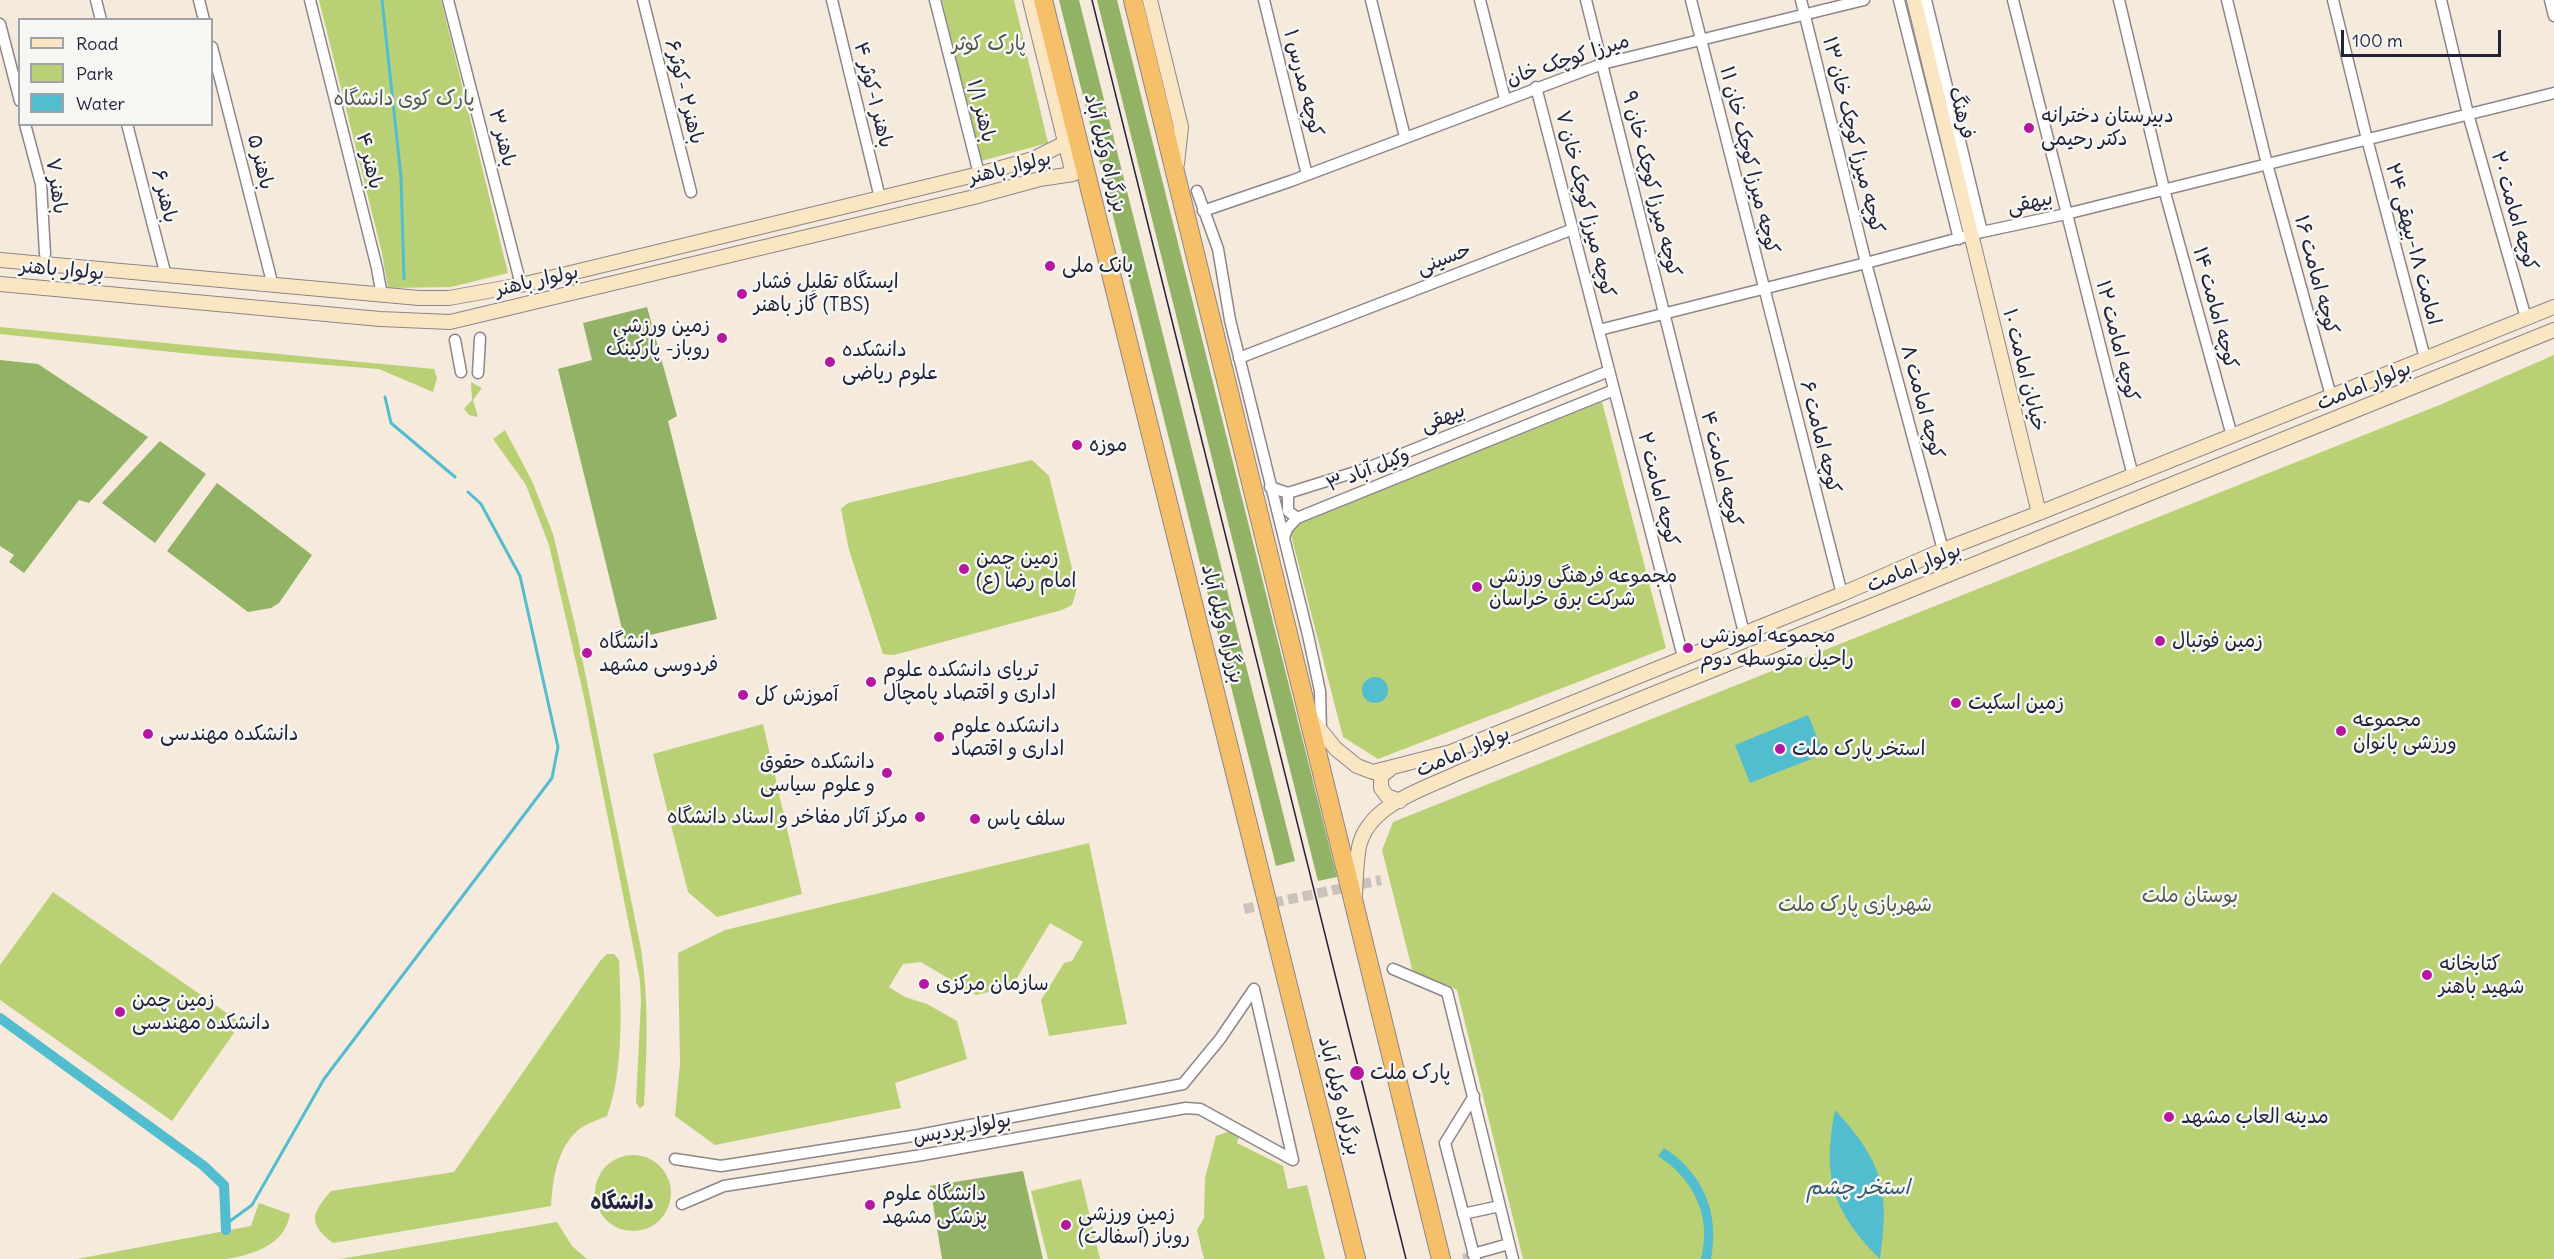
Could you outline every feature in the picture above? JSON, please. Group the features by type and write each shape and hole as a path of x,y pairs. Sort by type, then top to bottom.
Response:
{"highway":[{"name":"بزرگراه وکیل آباد","path":"1044,0 1356,1259"},
{"path":"1133,0 1441,1259"},
{"path":"1050,84 1060,65"}],"street":[{"path":"96,0 100,18"},
{"path":"199,0 204,18"},
{"name":"باهنر ۴","path":"310,0 382,296"},
{"name":"باهنر ۳","path":"448,0 521,285"},
{"name":"باهنر۲ -کوثر۶","path":"643,0 691,192"},
{"name":"باهنر ۱-کوثر ۴","path":"832,0 880,198"},
{"name":"باهنر ۱/۱","path":"934,0 979,174"},
{"path":"1030,0 1065,143"},
{"path":"1150,0 1181,128 1176,172"},
{"name":"کوچه مدرس ۱","path":"1264,0 1307,175"},
{"path":"1371,0 1405,137"},
{"path":"1480,0 1505,99"},
{"name":"کوچه میرزا کوچک خان ۹","path":"1586,0 1664,314"},
{"name":"کوچه میرزا کوچک خان ۱۱","path":"1691,0 1763,289"},
{"name":"کوچه میرزا کوچک خان ۱۳","path":"1801,0 1866,264"},
{"name":"میرزا کوچک خان","path":"1203,211 1291,181 1602,64 1864,0"},
{"path":"1899,0 1971,235"},
{"name":"فرهنگ","path":"1914,0 1971,235"},
{"path":"1926,0 1971,235"},
{"name":"کوچه امامت ۱۲","path":"2013,0 2133,476"},
{"name":"کوچه امامت ۱۴","path":"2119,0 2164,189 2232,436"},
{"name":"کوچه امامت ۱۶","path":"2227,0 2267,164 2331,396"},
{"name":"امامت ۱۸-بیهقی ۲۴","path":"2333,0 2425,358"},
{"name":"کوچه امامت ۲۰","path":"2441,0 2468,114 2526,318"},
{"path":"2550,0 2554,16"},
{"path":"0,24 18,93"},
{"name":"باهنر ۵","path":"213,51 273,286"},
{"name":"کوچه میرزا کوچک خان ۷","path":"1536,87 1599,330"},
{"name":"بیهقی","path":"1599,330 1866,264 1971,235 2066,214 2554,93"},
{"name":"باهنر ۷","path":"26,126 40,184 45,254"},
{"name":"باهنر ۶","path":"128,126 166,276"},
{"name":"بولوار باهنر","path":"0,260 382,296 448,298 521,285 979,174 1033,159 1065,143 1073,174 1040,179 450,321 380,320 0,284"},
{"path":"1033,159 1040,166 1040,179"},
{"path":"1197,191 1218,249 1230,320 1320,691 1321,733"},
{"path":"822,212 827,232"},
{"name":"حسینی","path":"1239,358 1573,229"},
{"name":"خیابان امامت ۱۰","path":"1971,235 2039,513"},
{"name":"کوچه امامت ۸","path":"1866,264 1943,550"},
{"path":"114,295 117,271"},
{"name":"کوچه امامت ۶","path":"1763,289 1842,594"},
{"name":"بولوار امامت","path":"1308,713 1321,733 1357,766 1373,772 1389,770 1451,752 1842,594 1943,550 2554,307"},
{"name":"کوچه امامت ۴","path":"1664,314 1744,633"},
{"name":"کوچه امامت ۲","path":"1599,330 1683,657"},
{"name":"بولوار امامت","path":"1354,902 1359,846 1366,830 1378,814 1460,772 2554,330"},
{"path":"478,373 480,338"},
{"path":"455,340 461,372"},
{"name":"بیهقی","path":"1288,493 1365,469 1609,371"},
{"name":"بیهقی","path":"1476,446 1614,390"},
{"path":"1469,427 1476,446"},
{"name":"۳ وکیل آباد","path":"1297,518 1476,446"},
{"path":"1270,487 1288,493 1288,511 1297,518 1287,529 1284,538"},
{"path":"1389,770 1381,776 1381,788 1387,796 1400,801"},
{"path":"1393,969 1447,992 1513,1259"},
{"name":"بولوار پردیس","path":"675,1159 722,1166 919,1135 1183,1084 1220,1039 1254,989 1293,1160 1200,1109 1186,1108 922,1155 724,1186 682,1204"},
{"path":"1474,1096 1444,1143 1474,1257 1509,1244"},
{"path":"1463,1214 1500,1206"}],"green space":[{"name":"پارک کوی دانشگاه","path":"319,0 441,0 508,273 451,287 388,288 382,253"},
{"name":"پارک کوثر","path":"942,0 1014,0 1048,143 981,161"},
{"path":"1059,0 1079,0 1295,861 1276,866"},
{"path":"1097,0 1117,0 1337,877 1318,881"},
{"path":"647,307 677,416 668,421 717,619 625,641 558,369 592,360 583,323"},
{"path":"0,327 434,369 437,378 433,392 379,369 201,355 0,334"},
{"name":"بوستان ملت","path":"2554,355 2554,1259 1523,1259 1457,990 1446,984 1431,987 1414,977 1382,850 1393,822 2442,404"},
{"path":"0,360 38,364 148,437 89,503 79,500 24,573 9,562 14,555 0,546"},
{"path":"471,382 482,388 473,400 478,417 469,415 464,409 472,400"},
{"name":"مجموعه فرهنگی ورزشی شرکت برق خراسان","path":"1602,402 1666,648 1378,759 1343,737 1289,527"},
{"path":"505,430 532,481 553,534 578,638 641,949 647,1027 644,1105 640,1108 636,1103 640,981 584,697 549,545 526,485 493,439"},
{"path":"160,441 206,474 155,543 102,503"},
{"name":"زمین چمن امام رضا (ع)","path":"1032,460 1049,476 1077,588 1072,605 1062,610 894,655 883,654 849,550 841,509 848,503"},
{"path":"217,483 312,555 279,603 271,608 248,612 167,551"},
{"path":"763,724 802,894 717,917 688,892 653,754"},
{"path":"1089,843 1127,1024 1049,1036 1041,1000 1064,963 1072,961 1083,942 1050,923 1012,986 976,995 921,962 903,964 889,987 957,1021 967,1059 895,1083 901,1108 715,1145 675,1116 680,1064 678,953 725,930"},
{"name":"زمین چمن دانشکده مهندسی","path":"53,892 241,1023 172,1121 0,1000 0,965"},
{"path":"607,954 614,954 619,960 620,979 619,1059 612,1098 607,1116 577,1131 564,1147 557,1166 551,1206 333,1243 319,1230 315,1218 316,1212 331,1191 454,1172"},
{"path":"1230,1131 1239,1136 1237,1143 1283,1166 1288,1189 1307,1185 1325,1259 1204,1259 1197,1230 1204,1218 1205,1178 1216,1136"},
{"path":"633,1155 648,1158 660,1166 668,1178 671,1193 668,1208 660,1220 648,1228 633,1231 618,1228 606,1220 598,1208 595,1193 598,1178 606,1166 618,1158"},
{"path":"1023,1171 1043,1259 942,1259 930,1186"},
{"name":"زمین ورزشی روباز (آسفالت)","path":"1081,1179 1100,1259 1048,1259 1031,1191"},
{"path":"259,1203 290,1214 287,1225 275,1241 248,1254 227,1259 77,1259 251,1226"},
{"path":"557,1222 572,1246 587,1259 340,1259"}],"water":[{"path":"1375,677 1384,681 1388,690 1384,699 1375,703 1366,699 1362,690 1366,681"},
{"name":"استخر پارک ملت","path":"1808,715 1824,754 1750,783 1735,745"},
{"name":"استخر چشم","path":"1835,1110 1864,1146 1879,1178 1884,1214 1880,1259 1851,1225 1835,1192 1830,1155"},
{"path":"1664,1148 1689,1169 1706,1196 1713,1226 1711,1259 1701,1259 1704,1228 1697,1200 1681,1176 1658,1156"}],"waterway":[{"path":"382,0 401,177 404,279"},
{"path":"385,397 391,423 455,477"},
{"path":"226,1224 252,1205 324,1079 552,778 558,747 520,576 481,504 468,492"},
{"path":"0,1018 204,1166 224,1185 226,1230"}],"tunnel":[{"path":"1244,909 1381,880"},
{"path":"1463,1259 1471,1257"}],"tram line":[{"path":"1092,0 1406,1259"}],"place":[{"name":"دبیرستان دخترانه دکتر رحیمی","path":"2029,128"},
{"name":"بانک ملی","path":"1050,266"},
{"name":"ایستگاه تقلیل فشار گاز باهنر (TBS)","path":"742,294"},
{"name":"زمین ورزشی روباز- پارکینگ","path":"722,338"},
{"name":"دانشکده علوم ریاضی","path":"830,362"},
{"name":"موزه","path":"1077,445"},
{"name":"زمین چمن امام رضا (ع)","path":"964,569"},
{"name":"مجموعه فرهنگی ورزشی شرکت برق خراسان","path":"1477,587"},
{"name":"زمین فوتبال","path":"2160,641"},
{"name":"مجموعه آموزشی راحیل متوسطه دوم","path":"1688,648"},
{"name":"دانشگاه فردوسی مشهد","path":"587,653"},
{"name":"تریای دانشکده علوم اداری و اقتصاد پامچال","path":"871,682"},
{"name":"آموزش کل","path":"743,695"},
{"name":"زمین اسکیت","path":"1956,703"},
{"name":"مجموعه ورزشی بانوان","path":"2341,731"},
{"name":"دانشکده مهندسی","path":"148,734"},
{"name":"دانشکده علوم اداری و اقتصاد","path":"939,737"},
{"name":"استخر پارک ملت","path":"1780,749"},
{"name":"دانشکده حقوق و علوم سیاسی","path":"887,773"},
{"name":"مرکز آثار مفاخر و اسناد دانشگاه","path":"920,817"},
{"name":"سلف یاس","path":"975,819"},
{"name":"کتابخانه شهید باهنر","path":"2427,975"},
{"name":"سازمان مرکزی","path":"924,984"},
{"name":"زمین چمن دانشکده مهندسی","path":"120,1012"},
{"name":"پارک ملت","path":"1357,1073"},
{"name":"مدينه العاب مشهد","path":"2169,1117"},
{"name":"دانشگاه علوم پزشکی مشهد","path":"870,1205"},
{"name":"زمین ورزشی روباز (آسفالت)","path":"1066,1225"}],"district":[{"name":"دانشگاه","path":"622,1203"}],"park label":[{"name":"شهربازی پارک ملت","path":"1855,905"}]}
